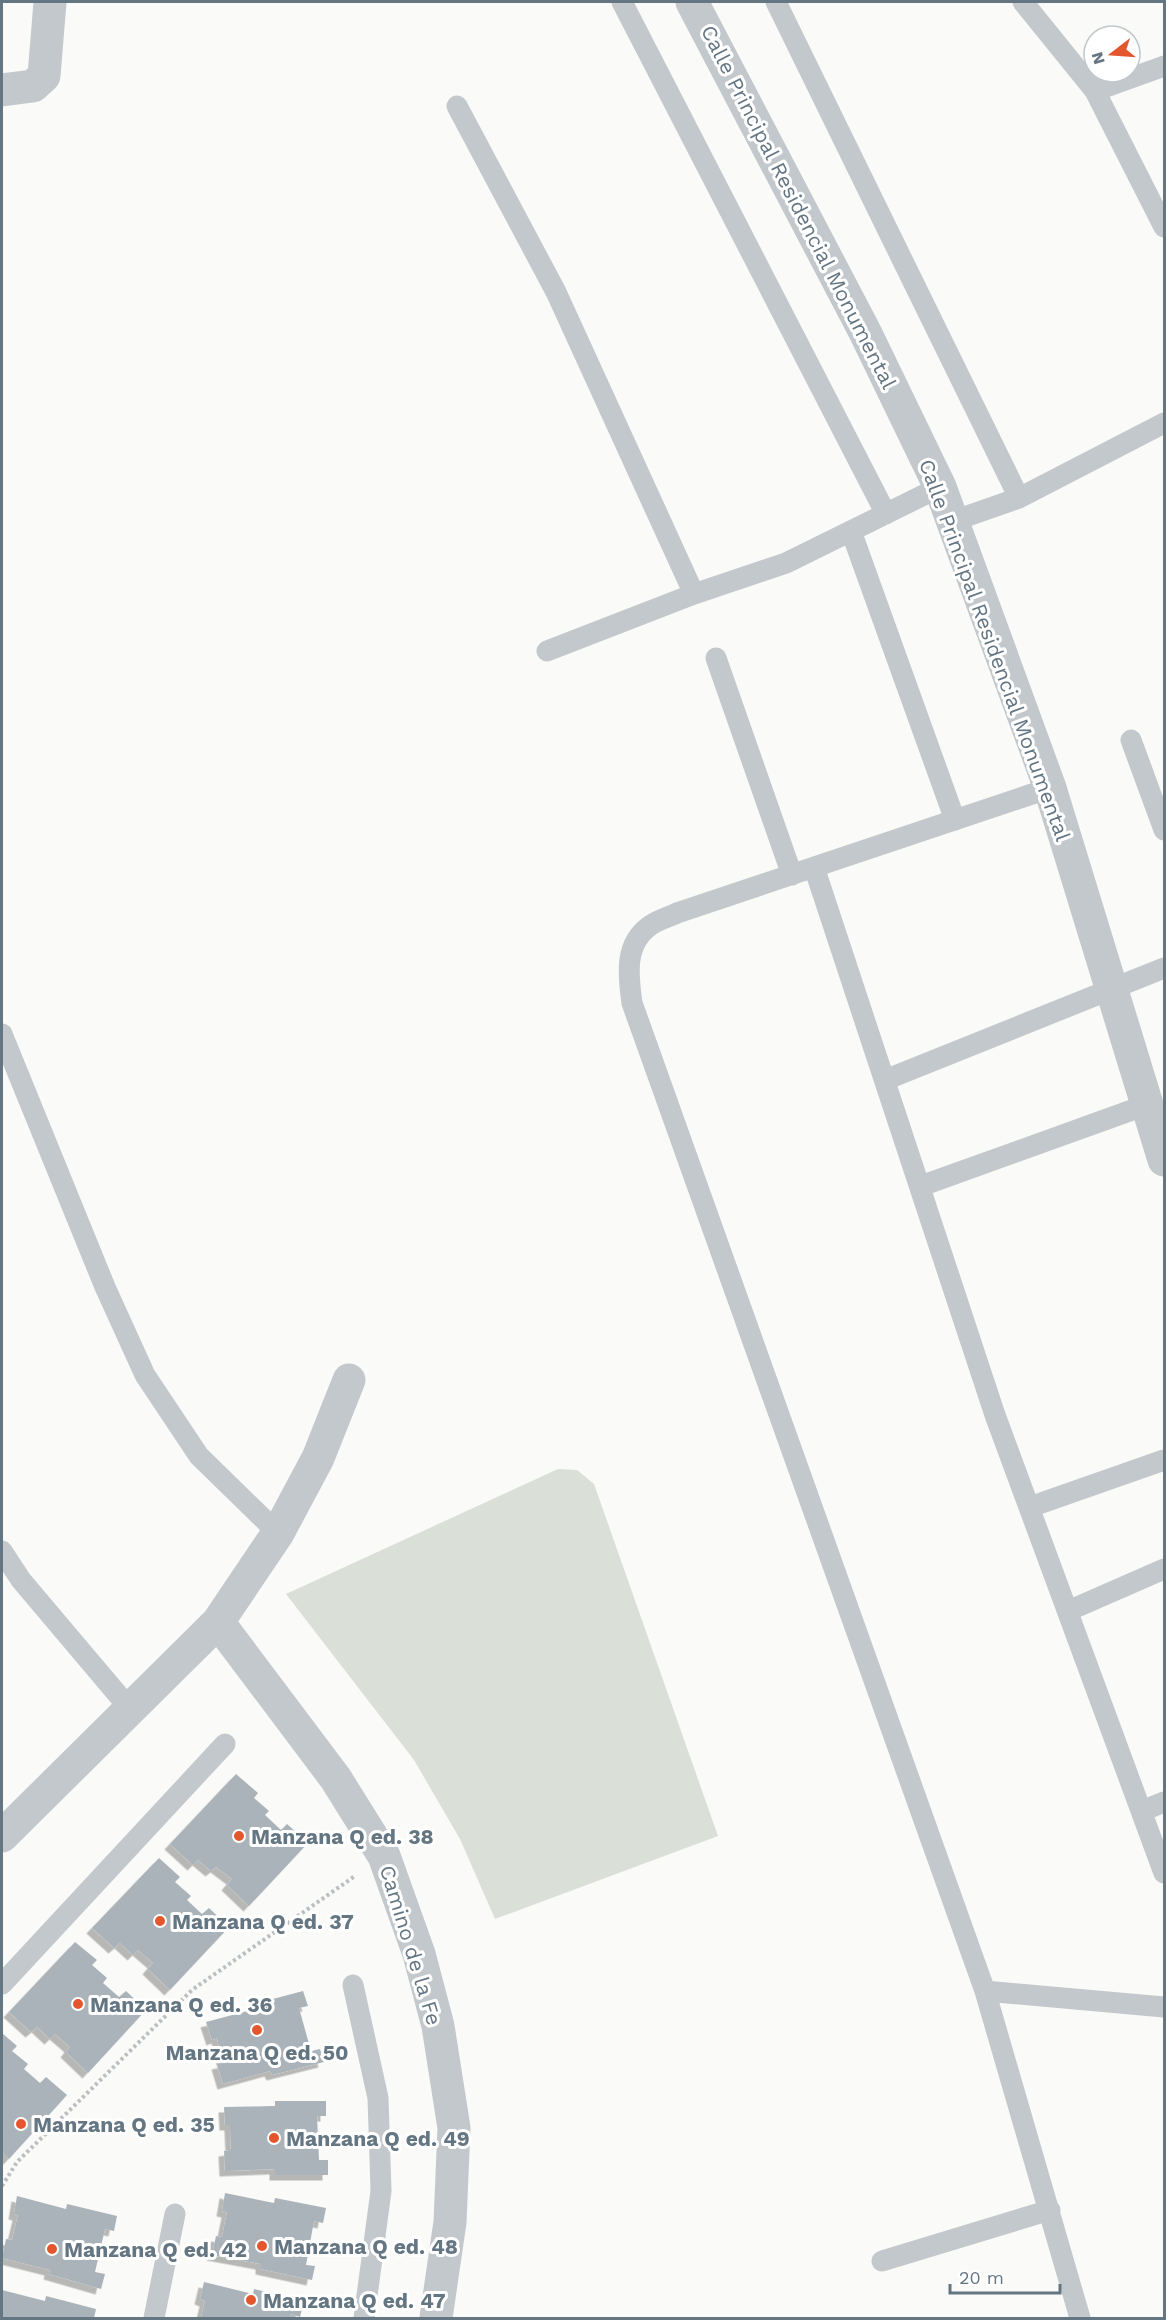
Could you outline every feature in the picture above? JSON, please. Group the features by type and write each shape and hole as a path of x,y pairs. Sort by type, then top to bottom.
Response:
{"street":[{"path":"2,90 33,86 44,76 50,2"},
{"name":"Calle Principal Residencial Monumental","path":"692,2 865,332 940,487 1050,788 1164,1160"},
{"path":"2,1836 218,1622 278,1533 318,1458 349,1380"},
{"name":"Camino de la Fe","path":"218,1622 336,1779 384,1856 419,1954 438,2026 454,2128 450,2222 436,2319"}],"lane":[{"path":"622,2 886,514"},
{"path":"776,2 1019,498"},
{"path":"1023,2 1095,91 1164,228"},
{"path":"1095,91 1164,66"},
{"path":"457,106 556,292 694,594"},
{"path":"953,521 1019,498 1164,423"},
{"path":"547,651 694,594 786,563 940,487"},
{"path":"851,531 955,820"},
{"path":"716,658 792,874"},
{"path":"1131,740 1164,830"},
{"path":"1050,788 677,913 650,925 633,946 627,972 632,1003 985,1991 1080,2319"},
{"path":"814,867 995,1415 1164,1873"},
{"path":"885,1080 1164,968"},
{"path":"2,1034 105,1287 145,1375 199,1456 278,1533"},
{"path":"921,1186 1146,1106"},
{"path":"1030,1507 1164,1460"},
{"path":"2,1551 21,1580 130,1709"},
{"path":"1068,1611 1164,1569"},
{"path":"2,1984 225,1744"},
{"path":"1142,1811 1164,1802"},
{"path":"353,1985 378,2097 381,2168 381,2191 364,2319"},
{"path":"985,1991 1164,2007"},
{"path":"882,2261 1050,2210"},
{"path":"154,2319 176,2214"}],"path":[{"path":"2,2186 17,2162 192,1990 384,1856"}],"shaded area":[{"path":"558,1469 577,1470 594,1484 718,1836 495,1919 460,1839 414,1760 286,1594"}],"building":[{"name":"Manzana Q ed. 38","path":"236,1774 258,1793 254,1798 269,1811 265,1815 281,1830 287,1824 308,1843 249,1906 227,1885 232,1879 216,1867 211,1871 198,1860 193,1865 170,1844"},
{"name":"Manzana Q ed. 37","path":"159,1858 180,1877 175,1882 191,1896 187,1900 202,1914 209,1908 229,1927 170,1990 148,1969 153,1963 138,1950 133,1955 120,1943 114,1948 92,1928"},
{"name":"Manzana Q ed. 36","path":"75,1942 97,1960 92,1965 107,1978 103,1983 119,1997 126,1991 146,2010 88,2073 66,2052 70,2047 55,2034 50,2039 37,2027 31,2032 9,2012"},
{"name":"Manzana Q ed. 50","path":"303,1991 308,2006 299,2008 311,2051 320,2049 324,2062 272,2075 270,2071 223,2084 217,2064 223,2063 217,2038 212,2040 206,2022 255,2009 254,2004"},
{"name":"Manzana Q ed. 35","path":"2,2033 17,2046 12,2051 28,2064 24,2069 40,2083 46,2077 67,2095 9,2159 2,2152"},
{"name":"Manzana Q ed. 49","path":"275,2101 326,2101 326,2116 317,2116 319,2160 328,2160 328,2175 275,2175 275,2169 225,2171 224,2151 231,2150 230,2125 225,2125 224,2107 275,2106"},
{"name":"Manzana Q ed. 48","path":"225,2193 274,2203 275,2198 326,2208 323,2223 314,2221 306,2265 315,2266 312,2280 261,2269 261,2264 212,2255 216,2236 222,2237 227,2212 222,2211"},
{"name":"Manzana Q ed. 42","path":"17,2196 66,2209 67,2204 117,2216 114,2231 105,2229 95,2272 105,2274 101,2289 49,2274 50,2270 2,2258 6,2239 12,2240 18,2215 14,2214"},
{"name":"Manzana Q ed. 47","path":"204,2282 253,2294 254,2289 304,2301 300,2317 291,2314 290,2318 201,2318 205,2301 200,2299"},
{"path":"2,2290 45,2301 46,2296 96,2309 94,2318 2,2318"}],"place":[{"name":"Manzana Q ed. 38","path":"239,1836"},
{"name":"Manzana Q ed. 37","path":"160,1921"},
{"name":"Manzana Q ed. 36","path":"78,2004"},
{"name":"Manzana Q ed. 50","path":"257,2030"},
{"name":"Manzana Q ed. 35","path":"21,2124"},
{"name":"Manzana Q ed. 49","path":"274,2138"},
{"name":"Manzana Q ed. 48","path":"262,2246"},
{"name":"Manzana Q ed. 42","path":"52,2249"},
{"name":"Manzana Q ed. 47","path":"251,2300"}]}
